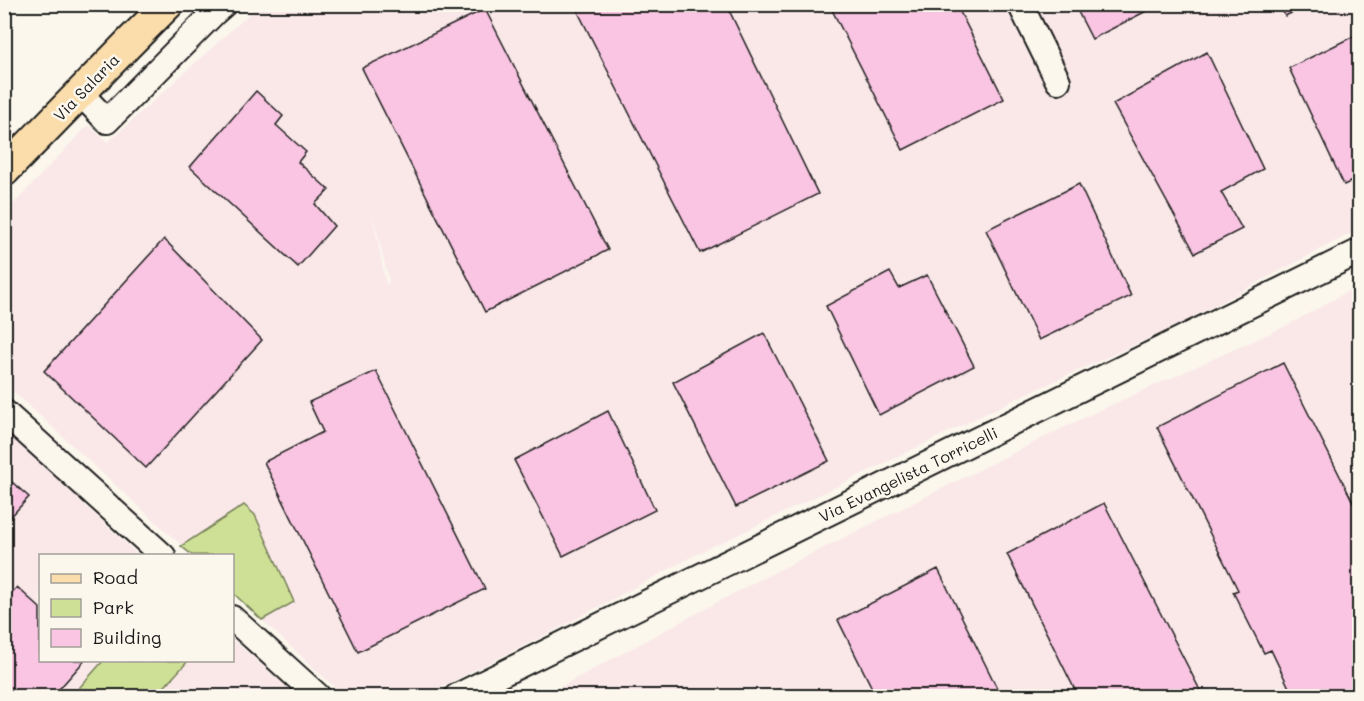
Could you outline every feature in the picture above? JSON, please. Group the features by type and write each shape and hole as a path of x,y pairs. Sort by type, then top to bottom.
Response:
{"main road":[{"name":"Via Salaria","path":"4,171 168,4"}],"lane":[{"path":"80,93 107,121 224,4"},
{"path":"1020,4 1058,81"},
{"name":"Via Evangelista Torricelli","path":"457,696 1359,251"},
{"path":"4,412 162,554"},
{"path":"234,620 318,696"}],"shaded area":[{"path":"259,5 1006,5 1050,91 1071,81 1033,5 1359,5 1359,229 1178,325 1022,396 716,544 557,629 423,696 344,696 234,594 234,554 191,554 5,384 4,214 88,125 108,142","holes":["372,211 389,282 386,284"]},
{"path":"1359,285 1359,696 543,696 753,583 1085,417 1290,324"},
{"path":"4,429 137,554 39,554 39,662 102,662 72,696 5,696"},
{"path":"234,641 298,696 156,696 188,662 234,662"}],"green space":[{"path":"244,505 255,515 294,602 262,620 234,594 234,554 191,554 181,546"},
{"path":"102,662 187,662 156,696 72,696"}],"building":[{"path":"574,4 726,4 818,194 700,253"},
{"path":"829,4 956,4 1004,99 903,150"},
{"path":"1074,4 1160,4 1092,39"},
{"path":"1279,4 1311,4 1285,16"},
{"path":"485,9 608,250 485,312 362,68"},
{"path":"1360,33 1360,177 1344,185 1289,68"},
{"path":"1207,52 1263,169 1221,192 1242,229 1195,253 1113,104"},
{"path":"256,91 283,116 276,125 306,152 298,162 329,190 315,204 334,226 298,267 190,167"},
{"path":"1079,184 1131,296 1039,340 986,230"},
{"path":"164,239 262,340 146,468 44,371"},
{"path":"890,272 899,288 927,275 974,366 879,415 826,306"},
{"path":"764,333 829,461 736,507 673,382"},
{"path":"1283,363 1360,516 1360,696 1293,696 1271,650 1264,653 1233,592 1238,590 1157,427"},
{"path":"376,371 485,589 358,652 264,462 323,432 309,402"},
{"path":"608,411 655,510 563,556 514,460"},
{"path":"4,475 29,497 4,524"},
{"path":"1104,503 1203,696 1078,696 1007,554"},
{"path":"938,569 1001,696 876,696 838,620"},
{"path":"17,587 39,607 39,662 83,662 53,696 4,696 4,601"}]}
